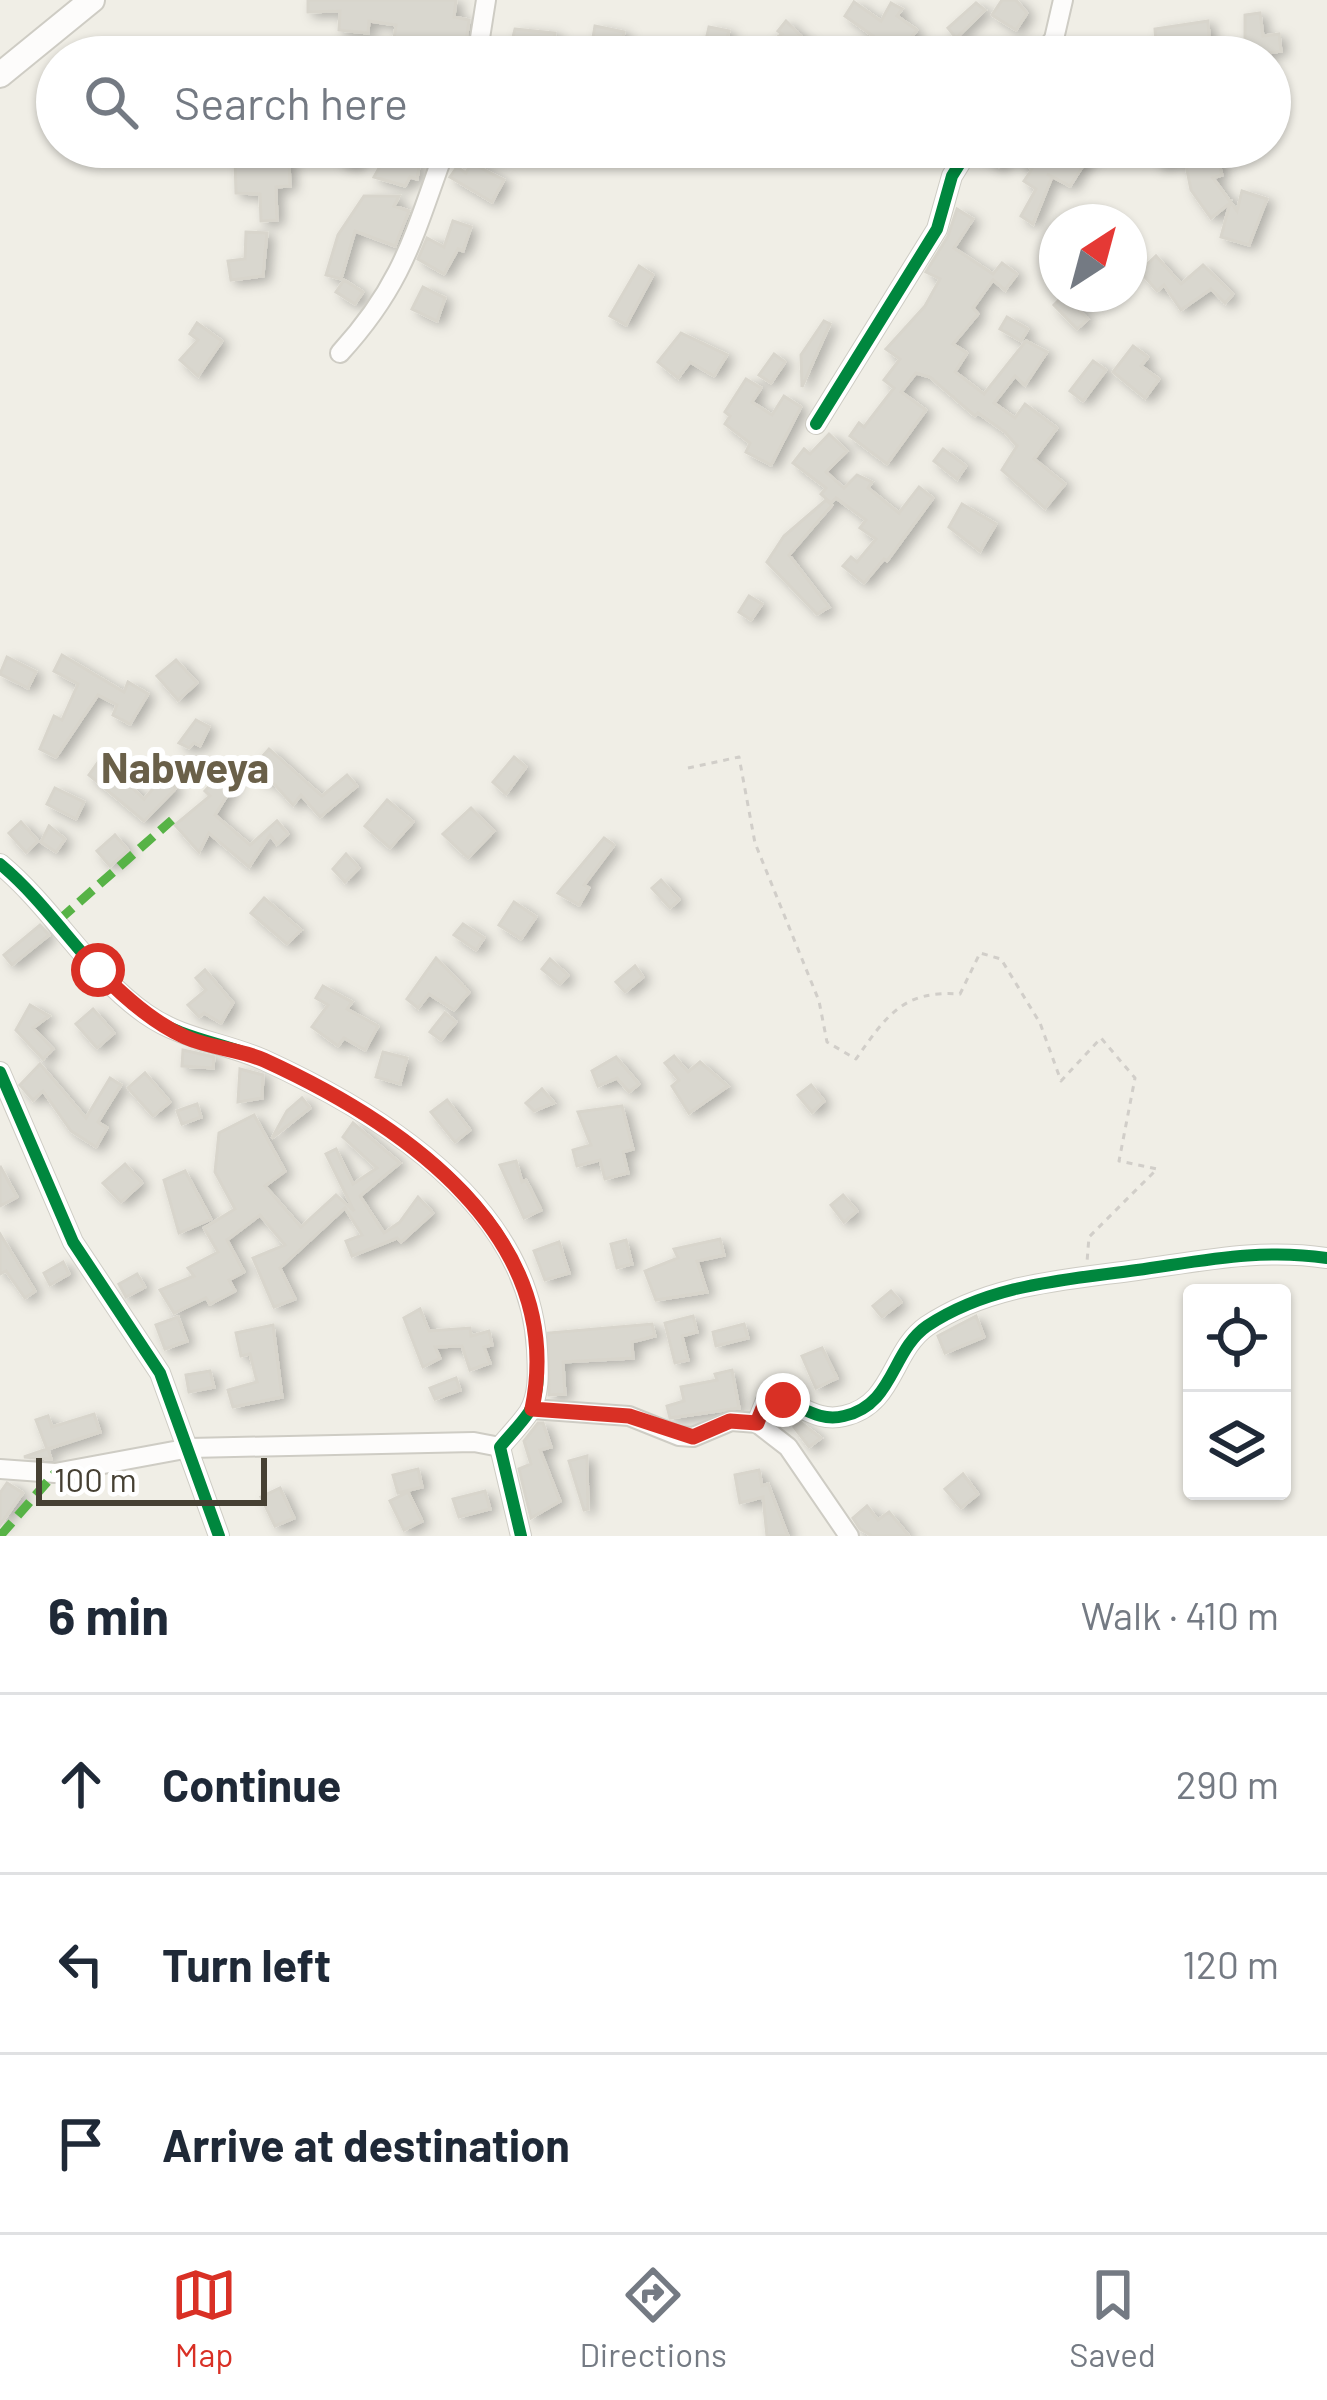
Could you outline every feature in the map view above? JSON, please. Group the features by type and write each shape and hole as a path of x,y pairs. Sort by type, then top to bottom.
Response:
{"street":[{"path":"47,36 92,0"},
{"path":"480,36 486,0"},
{"path":"1055,36 1063,0"},
{"path":"4,71 36,45"},
{"path":"340,353 399,277 440,168"},
{"path":"816,424 937,229 957,168"},
{"path":"0,864 145,1013 187,1039 262,1059 362,1111 452,1181 501,1236 524,1278 536,1329 538,1377 532,1409 500,1447"},
{"path":"0,1072 73,1242 146,1344 190,1448 219,1536"},
{"path":"757,1423 767,1398 815,1417 842,1418 861,1410 890,1382 921,1330 1002,1292 1086,1274 1258,1251 1327,1258"},
{"path":"532,1409 629,1416 693,1437 730,1421 757,1423 788,1447 849,1536"},
{"path":"0,1469 55,1473 190,1448 474,1442 500,1447"},
{"path":"500,1447 521,1536"}],"path":[{"path":"688,768 739,757 755,843 819,1001 826,1042 856,1059 888,1014 926,992 961,994 980,953 1001,959 1040,1023 1061,1081 1101,1038 1135,1078 1119,1162 1157,1169 1089,1237 1086,1274"}],"building":[{"path":"308,0 456,0 454,17 469,20 467,36 394,36 396,25 369,21 368,33 339,30 340,11 308,12"},
{"path":"1002,0 1016,0 1027,13 1016,30 992,15"},
{"path":"854,2 881,21 891,3 902,9 897,16 917,30 912,36 873,36 845,16"},
{"path":"976,3 985,10 958,36 948,28"},
{"path":"1260,13 1263,36 1245,36 1245,15"},
{"path":"786,21 801,36 779,36"},
{"path":"1208,21 1209,36 1155,36 1155,29"},
{"path":"595,26 624,32 623,36 593,36"},
{"path":"709,27 729,31 728,36 707,36"},
{"path":"515,29 555,33 555,36 513,36"},
{"path":"235,168 289,168 290,186 276,187 277,220 261,221 260,194 236,193"},
{"path":"379,168 419,168 417,179 410,177 405,186 374,177"},
{"path":"456,168 466,173 468,168 481,168 504,180 492,202 450,177"},
{"path":"1030,168 1082,168 1070,186 1047,174 1052,177 1033,224 1021,216 1036,189 1024,181"},
{"path":"1187,168 1220,168 1222,175 1213,178 1237,211 1242,191 1267,199 1249,245 1221,237 1230,203 1211,218 1191,190"},
{"path":"364,196 399,196 394,206 409,211 395,246 355,231 341,279 326,275 338,235"},
{"path":"957,209 973,219 954,248 993,274 1002,263 1017,274 1005,290 993,280 973,308 978,314 953,344 967,353 955,372 984,394 1026,341 1047,352 1025,385 1015,376 994,403 1015,418 1025,404 1057,428 1034,459 1065,484 1045,508 1002,470 1017,446 1005,432 978,413 975,416 930,377 916,373 901,392 926,410 887,464 850,436 859,423 864,427 894,388 884,380 900,359 886,349 925,306 940,279 926,272 948,236"},
{"path":"453,221 471,227 463,251 458,249 444,274 418,259 427,238 444,247"},
{"path":"246,232 267,233 263,276 231,280 228,261 245,259"},
{"path":"1156,256 1181,284 1203,265 1233,294 1225,303 1211,289 1181,310 1164,285 1157,291 1147,279 1147,264"},
{"path":"639,266 653,275 626,325 610,316"},
{"path":"344,280 363,292 355,304 336,292"},
{"path":"423,287 445,298 437,321 412,309"},
{"path":"1061,312 1081,312 1088,319 1077,329"},
{"path":"1007,317 1028,329 1021,341 1000,329"},
{"path":"824,321 830,324 802,387 801,355"},
{"path":"197,323 222,341 198,376 180,360 198,340 190,334"},
{"path":"681,333 727,355 714,376 690,362 678,378 658,362"},
{"path":"1133,346 1148,357 1141,366 1159,379 1145,398 1113,372"},
{"path":"774,354 785,362 771,383 759,375"},
{"path":"1093,361 1106,370 1083,401 1070,391"},
{"path":"746,379 761,388 752,402 772,415 784,396 801,407 771,465 746,452 750,443 725,424 730,416 725,412"},
{"path":"829,434 847,451 826,472 844,488 857,475 872,482 868,488 899,513 919,487 933,498 887,561 864,583 843,566 851,557 857,562 876,539 860,528 866,520 836,498 831,503 821,494 826,488 793,463 804,449 810,454"},
{"path":"943,449 966,466 957,479 934,461"},
{"path":"826,500 832,505 789,555 829,607 817,614 767,562 784,536"},
{"path":"962,504 996,524 980,551 949,527"},
{"path":"749,596 762,604 751,620 739,612"},
{"path":"62,655 124,692 128,682 148,694 130,724 113,715 117,705 98,695 56,757 40,749 54,716 62,720 78,684 54,671"},
{"path":"7,657 36,672 28,688 0,674"},
{"path":"176,660 197,683 178,700 157,676"},
{"path":"196,720 209,727 200,746 194,743 189,748 179,743"},
{"path":"269,749 322,796 347,775 357,786 320,817 301,795 293,805 268,777 264,782 251,769"},
{"path":"514,757 526,767 506,794 493,782"},
{"path":"101,758 144,799 164,776 176,788 144,821 89,775"},
{"path":"223,771 236,781 215,815 250,845 277,821 288,834 277,844 270,835 249,867 209,833 199,852 175,825 210,796 205,791"},
{"path":"55,788 84,802 76,819 47,804"},
{"path":"387,800 413,822 390,848 365,826"},
{"path":"471,808 494,831 468,858 443,834"},
{"path":"21,822 38,841 26,852 9,833"},
{"path":"49,826 65,839 56,852 41,842"},
{"path":"115,835 128,850 110,866 97,851"},
{"path":"604,838 614,845 584,885 589,888 579,905 558,893"},
{"path":"346,854 359,868 345,882 333,869"},
{"path":"661,880 679,900 670,908 652,888"},
{"path":"264,898 301,930 287,944 251,913"},
{"path":"514,902 536,917 521,939 499,925"},
{"path":"463,924 484,938 476,950 454,935"},
{"path":"40,925 49,935 12,965 4,955"},
{"path":"436,958 469,992 454,1010 429,994 418,1008 407,999"},
{"path":"550,959 568,975 560,984 542,969"},
{"path":"635,966 643,977 625,992 616,982"},
{"path":"205,970 233,1003 221,1023 204,1013 199,1017 188,1005 206,990 196,978"},
{"path":"323,986 352,1002 347,1009 378,1026 365,1050 344,1038 338,1046 312,1027 328,1005 316,998"},
{"path":"30,1005 49,1016 33,1028 53,1049 43,1059 16,1030"},
{"path":"93,1009 114,1033 97,1048 76,1024"},
{"path":"445,1013 456,1022 441,1040 430,1032"},
{"path":"183,1050 214,1057 213,1068 182,1066"},
{"path":"383,1052 407,1058 400,1084 376,1077"},
{"path":"674,1056 688,1072 700,1062 728,1086 689,1113 672,1086 679,1080 665,1063"},
{"path":"616,1057 639,1084 629,1092 617,1078 598,1086 592,1071"},
{"path":"40,1064 86,1118 110,1078 121,1085 98,1122 107,1128 96,1147 71,1131 43,1091 33,1100 20,1085"},
{"path":"240,1069 263,1075 262,1098 238,1102"},
{"path":"145,1073 170,1102 153,1116 128,1088"},
{"path":"811,1085 824,1101 812,1112 798,1095"},
{"path":"542,1089 554,1103 534,1111 526,1103"},
{"path":"302,1098 310,1108 272,1138 287,1111"},
{"path":"447,1100 470,1130 455,1142 431,1112"},
{"path":"197,1104 201,1117 182,1124 177,1111"},
{"path":"622,1106 633,1149 623,1152 628,1173 605,1179 600,1160 577,1166 573,1150 591,1145 578,1112"},
{"path":"254,1115 285,1171 265,1186 301,1227 336,1195 354,1211 326,1154 336,1149 353,1184 377,1168 343,1137 353,1123 400,1163 360,1196 384,1233 400,1222 418,1197 433,1213 401,1242 397,1238 352,1256 346,1241 362,1235 345,1208 280,1268 295,1299 274,1307 253,1258 285,1245 260,1215 227,1240 244,1272 229,1280 235,1291 210,1304 206,1298 174,1313 160,1290 194,1276 188,1268 218,1252 204,1228 235,1209 215,1172 219,1133"},
{"path":"516,1161 522,1182 526,1180 541,1210 524,1218 500,1165"},
{"path":"125,1164 142,1183 121,1202 103,1183"},
{"path":"0,1166 17,1197 0,1206"},
{"path":"185,1171 211,1219 179,1233 164,1180"},
{"path":"843,1195 857,1211 844,1222 831,1205"},
{"path":"0,1234 35,1291 25,1298 6,1271 0,1274"},
{"path":"720,1239 724,1255 697,1261 707,1292 656,1300 645,1271 678,1258 674,1249"},
{"path":"626,1240 632,1264 617,1268 611,1244"},
{"path":"559,1242 569,1273 545,1280 534,1251"},
{"path":"63,1262 69,1274 50,1285 44,1273"},
{"path":"137,1274 145,1287 126,1297 119,1284"},
{"path":"891,1291 901,1302 882,1317 873,1306"},
{"path":"420,1309 429,1331 470,1328 471,1336 489,1331 492,1345 484,1347 490,1363 470,1370 462,1346 435,1347 440,1358 423,1367 404,1318"},
{"path":"693,1316 697,1332 682,1336 688,1360 675,1363 665,1323"},
{"path":"976,1316 984,1337 945,1353 938,1336"},
{"path":"178,1317 187,1341 165,1349 156,1325"},
{"path":"652,1324 655,1336 632,1342 633,1358 563,1362 565,1394 549,1395 548,1333"},
{"path":"744,1324 748,1338 716,1346 713,1332"},
{"path":"273,1325 282,1397 233,1407 228,1390 257,1382 250,1354 241,1356 236,1333"},
{"path":"822,1348 837,1378 816,1388 802,1356"},
{"path":"732,1370 739,1408 670,1418 667,1406 684,1401 681,1387 717,1380 715,1374"},
{"path":"210,1371 214,1387 189,1392 186,1375"},
{"path":"456,1378 460,1390 435,1399 430,1388"},
{"path":"94,1414 100,1432 48,1449 51,1459 24,1457 47,1449 36,1420 48,1416 52,1427"},
{"path":"800,1422 821,1438 809,1447 794,1427"},
{"path":"543,1423 551,1447 540,1450 560,1501 531,1518 519,1469 531,1464 524,1441"},
{"path":"587,1456 588,1509 584,1510 569,1461"},
{"path":"418,1469 422,1487 398,1493 393,1475"},
{"path":"759,1470 762,1486 768,1484 788,1536 767,1536 763,1497 740,1503 735,1475"},
{"path":"963,1474 978,1494 961,1508 945,1489"},
{"path":"7,1483 23,1493 0,1525 0,1493"},
{"path":"280,1488 294,1518 275,1526 261,1497"},
{"path":"485,1491 490,1509 459,1517 453,1499"},
{"path":"408,1492 422,1521 404,1530 390,1501"},
{"path":"867,1506 878,1520 889,1512 909,1536 872,1536 860,1529 853,1518"}],"marked path":[{"path":"59,920 172,820"},
{"path":"0,1536 55,1473"}],"cycle path":[{"path":"816,424 937,229 957,168"},
{"path":"0,864 107,980 146,1014 174,1030 264,1060 355,1108 442,1171 479,1209 508,1252 528,1298 537,1350 533,1405 500,1447 521,1536"},
{"path":"0,1072 73,1242 160,1373 219,1536"},
{"path":"757,1423 767,1398 822,1416 860,1410 883,1389 906,1349 927,1326 1002,1292 1232,1257 1327,1258"}],"district":[{"name":"Nabweya","path":"185,766"}],"route":[{"path":"98,970 145,1013 187,1039 262,1059 362,1111 452,1181 501,1236 524,1278 536,1329 538,1377 532,1409 629,1416 693,1437 730,1421 757,1423 767,1398 783,1400"}]}
